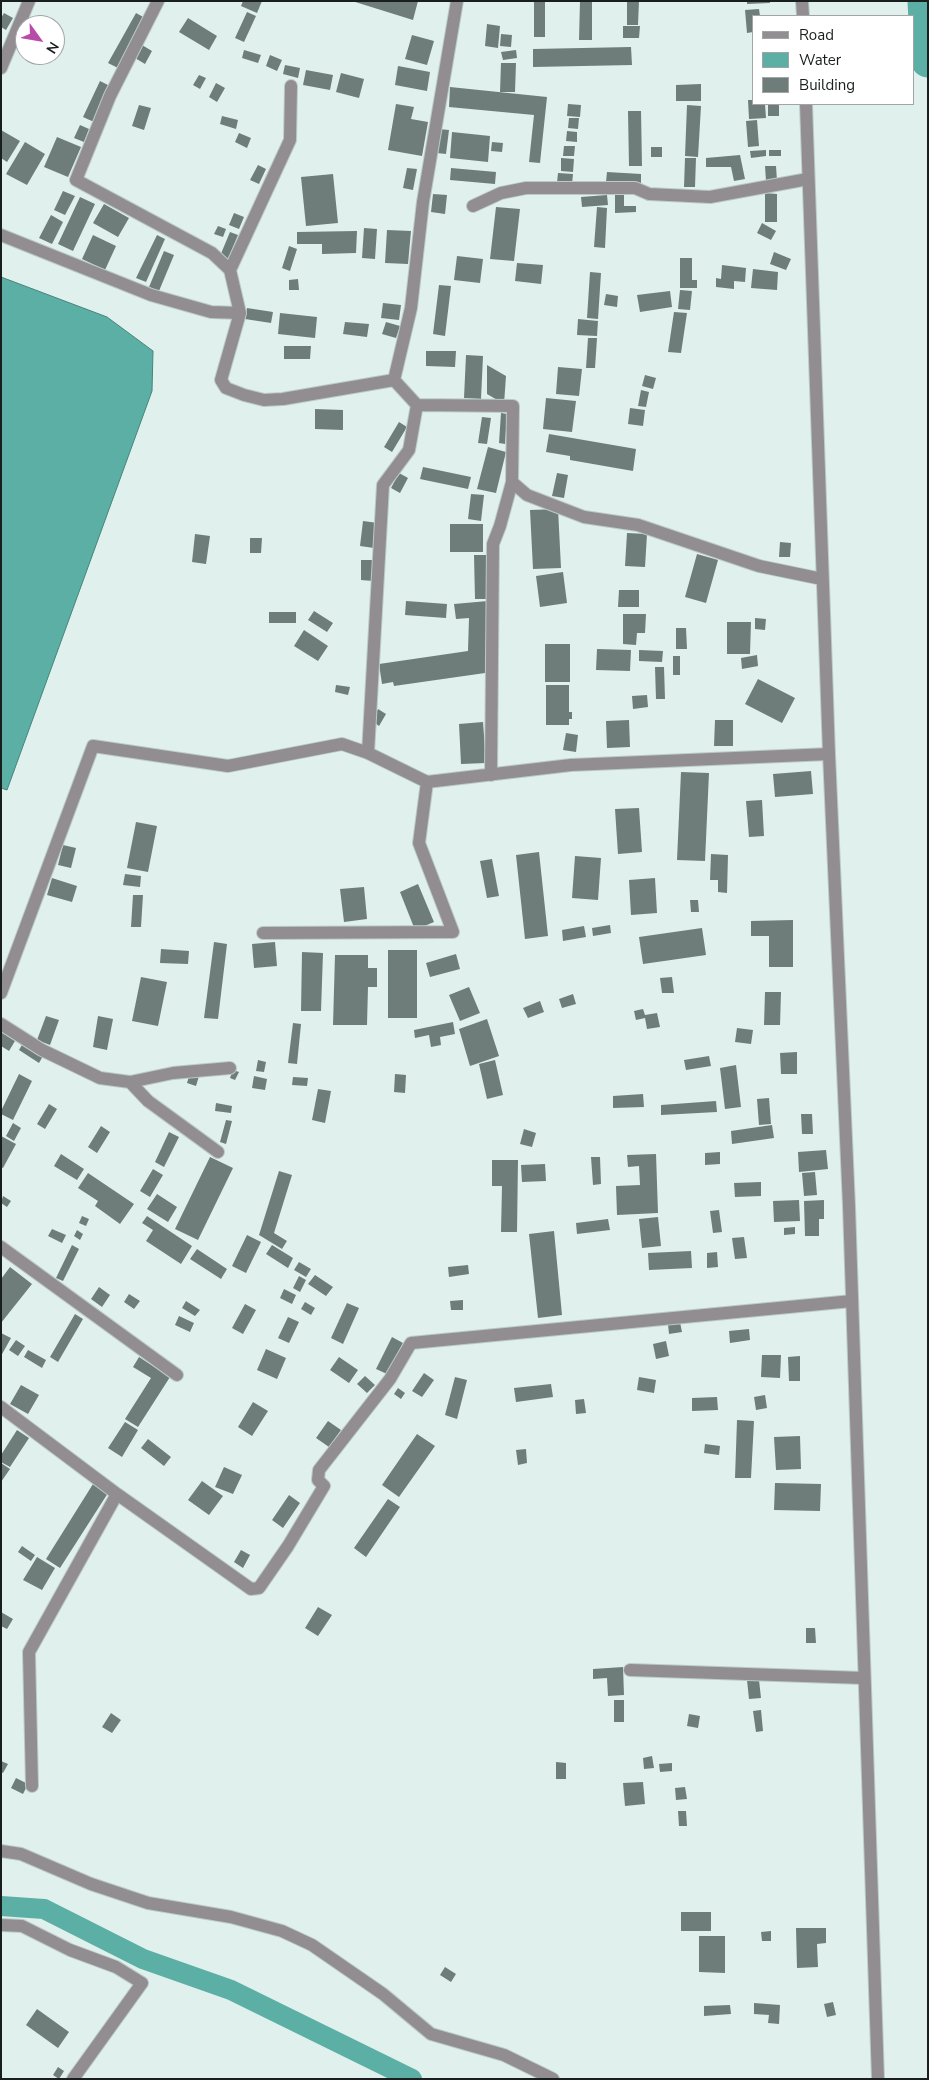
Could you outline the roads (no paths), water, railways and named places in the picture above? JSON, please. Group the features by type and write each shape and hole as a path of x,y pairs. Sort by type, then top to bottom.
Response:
{"street":[{"path":"1,68 29,1"},
{"path":"158,1 110,96 76,180 212,253 230,270 240,313 221,380 226,388 264,400 284,399 394,380"},
{"path":"394,380 411,308 423,202 457,1"},
{"path":"802,1 803,15"},
{"path":"230,270 290,140 291,86"},
{"path":"806,105 822,579 852,1301 863,1678 878,2079"},
{"path":"473,206 501,193 526,188 635,188 649,194 710,197 808,179"},
{"path":"1,234 150,295 211,312 240,313"},
{"path":"394,380 417,405 513,406 512,482 493,544 491,775"},
{"path":"368,753 383,485 409,450 417,405"},
{"path":"512,482 527,495 584,517 638,526 759,566 822,579"},
{"path":"1,993 93,746 228,766 342,744 368,753 428,782 571,765 829,754"},
{"path":"263,933 453,932 419,843 428,782"},
{"path":"1,1024 42,1050 100,1078 130,1082 173,1073 230,1068"},
{"path":"130,1082 148,1101 218,1152"},
{"path":"1,1247 176,1375"},
{"path":"1,1407 117,1494 251,1589 259,1588 288,1546 324,1486 318,1480 319,1470 390,1379 411,1343 852,1301"},
{"path":"32,1786 29,1652 117,1494"},
{"path":"630,1670 863,1678"},
{"path":"1,1851 21,1854 91,1884 148,1903 231,1916 282,1931 312,1945 383,1994 431,2034 504,2055 553,2079"},
{"path":"1,1925 22,1926 70,1950 116,1967 142,1983 73,2079"}],"water":[{"path":"1,277 107,317 153,351 152,391 7,790 1,788"}],"waterway":[{"path":"925,1 928,60"},
{"path":"1,1906 44,1909 143,1959 231,1990 412,2079"}]}
